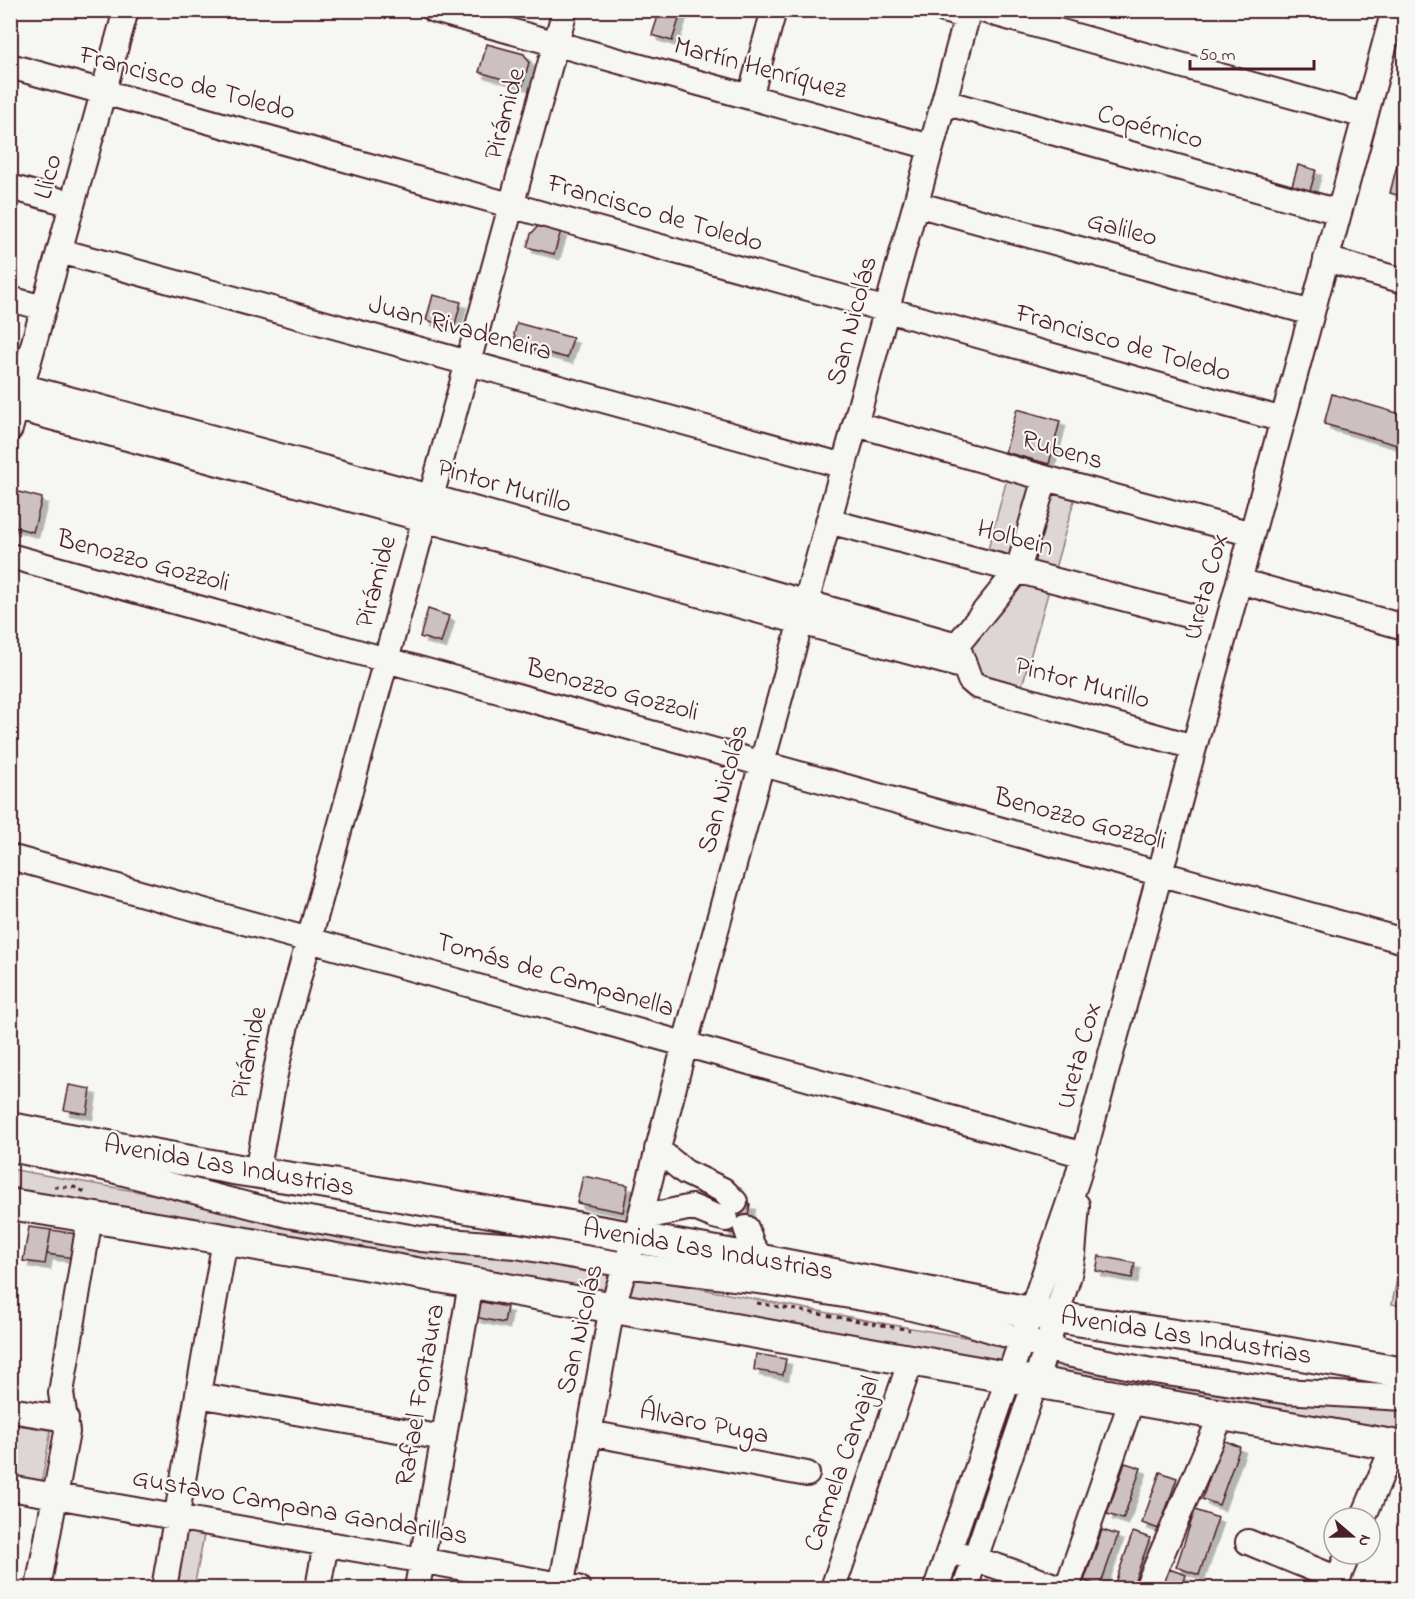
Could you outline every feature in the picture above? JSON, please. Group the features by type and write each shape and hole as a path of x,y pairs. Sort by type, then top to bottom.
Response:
{"main road":[{"name":"Avenida Las Industrias","path":"10,1128 257,1173 344,1186 633,1245 688,1247 762,1260 1038,1332 1256,1347 1404,1374"},
{"path":"10,1204 91,1207 225,1240 1399,1446"}],"street":[{"name":"Llico","path":"14,402 44,308 126,10"},
{"name":"Martín Henríquez","path":"434,10 931,147"},
{"name":"Pirámide","path":"257,1173 279,1051 565,10"},
{"path":"750,97 774,10"},
{"path":"944,10 973,13 1367,111"},
{"path":"1025,10 1367,111"},
{"name":"Ureta Cox","path":"965,1588 1038,1332 1077,1179 1394,10"},
{"name":"San Nicolás","path":"567,1588 589,1433 612,1307 633,1245 685,1044 915,204 944,102 973,13"},
{"name":"Francisco de Toledo","path":"10,66 1283,420"},
{"name":"Copérnico","path":"944,102 1339,212"},
{"path":"10,187 72,204"},
{"name":"Galileo","path":"915,204 1312,313"},
{"name":"Juan Rivadeneira","path":"60,251 844,466"},
{"path":"1326,259 1404,281"},
{"path":"10,299 44,308"},
{"name":"Pintor Murillo","path":"14,402 428,508 961,656 970,680 977,686 1194,747"},
{"name":"Rubens","path":"858,417 1045,478 1254,528"},
{"name":"Rubens","path":"858,417 1049,465 1254,528"},
{"path":"961,656 1016,574 1045,478"},
{"name":"Holbein","path":"828,521 1185,622"},
{"name":"Benozzo Gozzoli","path":"10,556 1404,941"},
{"path":"1239,581 1404,627"},
{"name":"Tomás de Campanella","path":"10,857 1084,1155"},
{"path":"10,1141 98,1158 274,1204 414,1229 633,1245 755,1272 895,1296 1038,1332 1147,1370 1284,1390 1404,1398"},
{"path":"10,1149 113,1170 240,1205 287,1215 422,1239 516,1246 633,1245 692,1207 699,1179"},
{"path":"657,1149 686,1172 723,1190 730,1216 762,1260"},
{"path":"38,1588 67,1432 61,1393 91,1207"},
{"path":"692,1207 730,1216"},
{"path":"688,1247 730,1216"},
{"path":"164,1588 225,1240"},
{"name":"Rafael Fontaura","path":"417,1588 471,1284"},
{"path":"1038,1332 1092,1352 1268,1380 1404,1389"},
{"name":"Carmela Carvajal","path":"833,1588 911,1360"},
{"name":"Ureta Cox","path":"936,1588 949,1550 1023,1380"},
{"path":"198,1395 444,1438"},
{"path":"1067,1588 1132,1399"},
{"path":"10,1410 66,1419"},
{"path":"1147,1588 1222,1414"},
{"name":"Álvaro Puga","path":"589,1433 807,1474"},
{"path":"1369,1506 1399,1446"},
{"name":"Gustavo Campana Gandarillas","path":"10,1488 422,1559 567,1588"},
{"path":"1248,1542 1336,1584 1343,1566"},
{"path":"318,1588 326,1543"},
{"path":"949,1550 1061,1588"}],"path":[{"path":"49,1188 74,1187 91,1207"},
{"path":"756,1303 918,1332"}],"shaded area":[{"path":"1009,471 1036,478 1013,565 986,557"},
{"path":"1046,482 1077,490 1020,693 975,679 961,644 1021,577"},
{"path":"10,1169 638,1277 887,1324 1404,1404 1404,1440 11,1197"},
{"path":"1404,1244 1404,1307 1392,1304"},
{"path":"10,1424 51,1430 42,1481 11,1476"},
{"path":"186,1532 204,1535 194,1588 175,1588"}],"building":[{"path":"660,10 682,10 672,41 652,35"},
{"path":"487,44 524,54 529,62 523,85 479,72"},
{"path":"1298,165 1316,170 1309,194 1291,189"},
{"path":"1397,165 1404,167 1404,197 1390,193"},
{"path":"539,225 561,231 554,254 527,247 531,234"},
{"path":"433,295 461,302 454,328 426,320"},
{"path":"517,323 573,338 567,358 517,345 514,334"},
{"path":"1332,394 1404,415 1404,447 1324,424"},
{"path":"1017,409 1060,421 1049,464 1005,452"},
{"path":"15,491 42,498 33,532 10,526 10,507"},
{"path":"428,609 449,616 441,643 420,637"},
{"path":"69,1085 91,1089 87,1114 64,1110"},
{"path":"583,1176 628,1185 623,1212 577,1203"},
{"path":"729,1201 750,1204 745,1235 724,1232"},
{"path":"29,1227 51,1230 45,1264 23,1261"},
{"path":"51,1230 76,1234 74,1258 47,1254"},
{"path":"1099,1256 1135,1263 1132,1278 1096,1271"},
{"path":"482,1302 507,1307 504,1323 475,1317 477,1308"},
{"path":"756,1354 786,1359 783,1375 754,1370"},
{"path":"1223,1440 1240,1447 1219,1505 1202,1499"},
{"path":"1125,1463 1141,1468 1123,1519 1107,1514"},
{"path":"1160,1472 1177,1478 1159,1529 1142,1523"},
{"path":"1195,1510 1218,1518 1199,1575 1176,1567"},
{"path":"1102,1530 1118,1535 1100,1586 1084,1581"},
{"path":"1133,1532 1150,1538 1132,1588 1115,1583"},
{"path":"1169,1569 1186,1575 1182,1588 1163,1588"}]}
